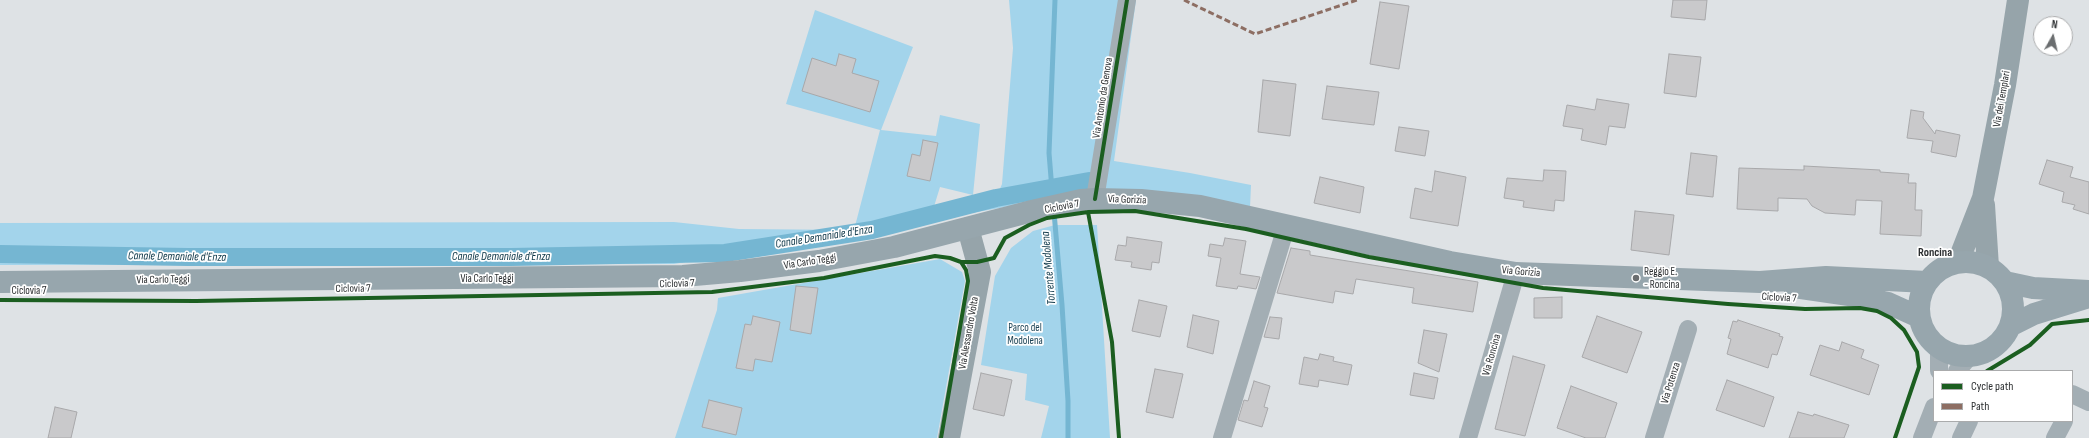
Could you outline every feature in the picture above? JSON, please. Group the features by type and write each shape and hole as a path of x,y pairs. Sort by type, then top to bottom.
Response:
{"main road":[{"name":"Via Gorizia","path":"968,228 1032,211 1088,200 1140,200 1200,206 1286,227 1450,262 1516,273 1760,282"},
{"name":"Via Carlo Teggi","path":"0,282 683,276 740,271 819,261 894,247 968,228"},
{"path":"2012,325 2013,302 2005,282 1988,267 1973,262 1958,262 1940,269 1927,282 1919,299 1918,318 1929,340 1939,349 1953,356 1963,364 1988,352 2000,343 2012,325 2034,314 2089,296"},
{"path":"1760,282 1826,277 1927,282"},
{"path":"1760,282 1862,298 1888,304 1918,318"},
{"path":"2005,282 2033,288 2089,291"}],"street":[{"name":"Via Antonio da Genova","path":"1088,200 1128,0"},
{"name":"Via dei Templari","path":"1983,198 2005,85 2018,0"},
{"path":"1958,262 1983,198"},
{"path":"1983,198 1988,267"},
{"path":"1222,438 1286,227"},
{"name":"Via Alessandro Volta","path":"949,438 980,272 968,228"},
{"name":"Via Roncina","path":"1468,438 1516,273"},
{"name":"Via Potenza","path":"1654,438 1688,329"},
{"path":"1939,349 1939,370"},
{"path":"1922,438 1933,410"},
{"path":"1961,438 1969,422"},
{"path":"2055,438 2063,422"}],"green space":[{"path":"1009,0 1136,0 1114,161 1190,173 1251,185 1250,208 1069,192 1000,208 674,264 0,265 0,223 674,222 739,229 854,230 880,130 786,104 815,10 913,47 881,130 936,136 940,115 980,124 973,195 940,187 932,213 996,198 1002,184 1013,48"},
{"name":"Parco del Modolena","path":"1055,225 1097,225 1110,438 1041,438 1049,406 1025,400 1027,374 981,365 995,276 1011,248 1033,231"},
{"path":"940,259 962,272 965,281 937,438 675,438 717,310 718,298"}],"building":[{"path":"1673,0 1707,0 1705,20 1671,17"},
{"path":"1380,2 1409,6 1399,69 1370,64"},
{"path":"839,54 856,59 852,73 879,81 870,112 802,91 812,58 836,66"},
{"path":"1669,54 1701,57 1696,97 1664,93"},
{"path":"1263,80 1296,84 1290,136 1258,132"},
{"path":"1327,86 1379,92 1374,125 1322,119"},
{"path":"1597,99 1629,104 1625,128 1609,126 1606,145 1581,140 1583,129 1563,126 1567,105 1595,110"},
{"path":"1911,110 1924,112 1923,118 1935,134 1936,130 1960,135 1956,157 1931,152 1933,141 1907,138"},
{"path":"1399,127 1429,131 1425,156 1395,151"},
{"path":"923,140 938,143 930,181 907,176 912,154 920,156"},
{"path":"1691,153 1717,156 1713,197 1686,194"},
{"path":"2047,160 2073,167 2070,177 2089,182 2089,214 2073,209 2075,205 2062,202 2064,192 2039,184"},
{"path":"1804,166 1880,170 1880,172 1909,174 1908,183 1916,183 1915,210 1922,210 1921,236 1880,234 1882,201 1856,200 1855,215 1825,213 1812,206 1807,199 1778,198 1778,211 1737,209 1739,168 1804,170"},
{"path":"1544,170 1566,171 1564,201 1555,200 1554,211 1523,207 1524,201 1504,198 1507,178 1543,181"},
{"path":"1435,171 1466,177 1458,226 1410,218 1415,188 1432,192"},
{"path":"1320,177 1364,187 1360,213 1314,203"},
{"path":"1635,211 1674,215 1669,255 1631,250"},
{"path":"1127,237 1162,242 1159,263 1152,262 1151,270 1131,267 1132,262 1115,260 1118,245 1126,246"},
{"path":"1225,238 1246,241 1240,274 1260,277 1256,289 1238,286 1237,289 1216,286 1221,258 1208,256 1210,244 1223,246"},
{"path":"1291,248 1310,251 1310,255 1478,282 1473,312 1412,303 1414,288 1356,279 1353,294 1335,291 1333,303 1277,293"},
{"path":"796,286 818,288 811,334 790,330"},
{"path":"1562,297 1562,318 1534,318 1534,298"},
{"path":"1139,300 1167,306 1160,337 1132,331"},
{"path":"1193,315 1219,321 1213,354 1187,347"},
{"path":"753,316 780,322 772,362 755,359 753,371 736,368 745,324 751,325"},
{"path":"1597,316 1642,332 1627,373 1582,357"},
{"path":"1270,317 1282,318 1279,339 1264,337"},
{"path":"1738,320 1780,334 1779,336 1783,337 1777,355 1772,354 1768,368 1727,354 1731,339 1728,338 1733,321 1737,322"},
{"path":"1424,330 1447,334 1439,372 1418,363"},
{"path":"1842,342 1864,350 1861,358 1879,365 1869,395 1810,375 1820,345 1839,351"},
{"path":"1320,354 1334,357 1333,361 1352,365 1348,385 1319,380 1318,387 1299,384 1304,357 1318,360"},
{"path":"1513,356 1545,365 1525,436 1495,429"},
{"path":"1155,369 1183,374 1173,418 1146,412"},
{"path":"981,373 1012,380 1004,416 973,409"},
{"path":"1414,373 1438,378 1434,399 1410,395"},
{"path":"1727,380 1774,397 1764,427 1716,410"},
{"path":"1254,381 1270,386 1264,407 1268,408 1262,427 1238,420 1244,400 1248,401"},
{"path":"1571,386 1617,403 1605,438 1586,438 1557,428"},
{"path":"709,400 742,408 736,435 702,427"},
{"path":"55,407 77,412 71,438 48,438"},
{"path":"1798,412 1813,416 1814,414 1849,425 1844,438 1789,438"}],"waterway":[{"name":"Torrente Modolena","path":"1053,202 1049,153 1055,0"},
{"name":"Canale Demaniale d'Enza","path":"0,254 188,257 511,257 725,253 872,230 996,198 1089,181"},
{"name":"Torrente Modolena","path":"1054,212 1068,401 1068,438"}],"marked path":[{"path":"1184,0 1255,34 1357,0"}],"cycle path":[{"path":"1095,199 1127,0"},
{"name":"Ciclovia 7","path":"0,300 196,301 712,292 824,278 935,256 950,258 961,262 977,262 994,258 1005,238 1029,225 1047,218 1088,212 1135,211 1246,229 1369,257 1543,288 1728,304 1805,309 1860,308 1877,311 1891,318 1904,330 1917,352 1919,367 1895,438"},
{"path":"1088,212 1112,342 1119,438"},
{"path":"941,438 968,281 966,270 961,262"},
{"path":"1989,370 2030,345 2052,324 2089,320"}],"place":[{"name":"Reggio E. - Roncina","path":"1636,278"}],"district":[{"name":"Roncina","path":"1935,253"}]}
